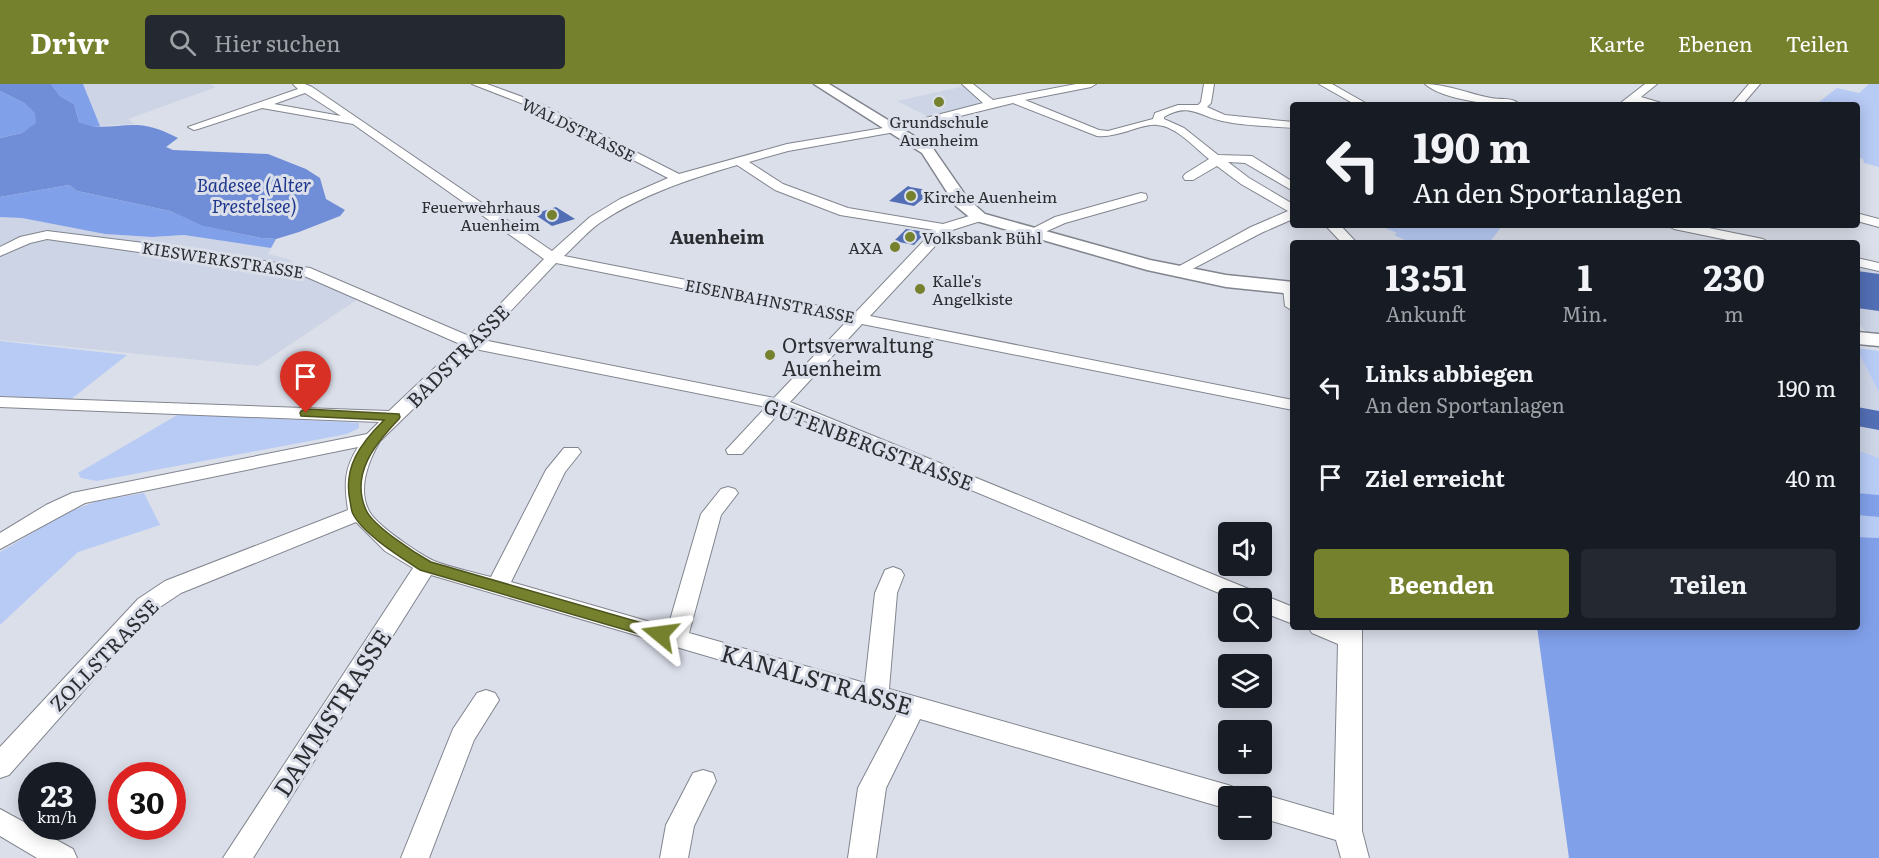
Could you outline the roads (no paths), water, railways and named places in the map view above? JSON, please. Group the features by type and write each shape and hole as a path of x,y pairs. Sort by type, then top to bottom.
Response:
{"street":[{"name":"WALDSTRASSE","path":"477,84 535,105 678,178"},
{"path":"820,84 929,152 958,200 965,208 979,217 1179,272 1226,281 1290,288"},
{"path":"967,84 991,104"},
{"name":"BADSTRASSE","path":"373,438 471,343 553,258 584,229 610,210 678,178 787,148 895,129 991,104 1091,84"},
{"path":"1200,108 1206,102 1209,84"},
{"path":"1324,84 1359,102"},
{"path":"1430,84 1443,90 1489,102"},
{"path":"1628,102 1652,84"},
{"path":"1739,102 1755,84"},
{"name":"EISENBAHNSTRASSE","path":"194,127 262,104 303,87 356,121 553,258 1290,404"},
{"path":"1335,89 1350,87"},
{"path":"1634,98 1651,102"},
{"path":"1015,100 1097,133 1108,134 1158,121 1180,130 1245,181 1290,207"},
{"name":"EISENBAHNSTRASSE","path":"262,104 338,120 356,121"},
{"path":"1158,121 1159,115 1181,107 1200,108 1211,115 1223,118 1290,125"},
{"path":"1189,177 1213,163 1215,158"},
{"path":"1215,158 1248,159 1290,186"},
{"path":"740,162 779,187 830,208 944,228 979,217"},
{"path":"1031,233 1060,220 1141,197"},
{"path":"1179,272 1256,230 1290,215"},
{"path":"1860,218 1879,223"},
{"path":"735,450 944,228"},
{"path":"1335,228 1347,240"},
{"path":"1689,228 1748,240"},
{"name":"KIESWERKSTRASSE","path":"0,252 25,240 47,235 170,250 305,271 471,343"},
{"path":"1860,263 1879,267"},
{"path":"1860,338 1879,340"},
{"name":"GUTENBERGSTRASSE","path":"471,343 779,404 1227,588"},
{"path":"0,402 394,417"},
{"path":"359,513 354,484 360,459 373,438"},
{"path":"0,542 53,510 80,498 373,438"},
{"path":"498,586 556,470 571,452"},
{"path":"676,639 711,514 728,493"},
{"name":"KANALSTRASSE","path":"359,513 393,546 426,566 1218,794"},
{"name":"ZOLLSTRASSE","path":"0,767 131,622 158,596 173,587 359,513"},
{"name":"DAMMSTRASSE","path":"237,858 426,566"},
{"path":"876,696 886,593 893,575"},
{"path":"1272,607 1290,615"},
{"path":"1272,810 1351,845 1349,633"},
{"path":"415,858 462,736 486,700"},
{"path":"862,858 872,788 914,706"},
{"path":"674,858 680,825 703,781"},
{"path":"0,821 63,858"}],"water":[{"name":"Badesee (Alter Prestelsee)","path":"0,84 51,84 60,96 74,104 79,122 93,126 137,125 153,128 178,138 166,147 173,150 268,154 306,169 320,178 326,199 345,210 340,216 276,239 203,226 170,211 77,191 69,185 0,197 0,138 22,133 36,123 35,113 24,103 0,91"}],"place":[{"name":"Grundschule Auenheim","path":"939,102"},
{"name":"Kirche Auenheim","path":"911,196"},
{"name":"Feuerwehrhaus Auenheim","path":"552,215"},
{"name":"Volksbank Bühl","path":"910,237"},
{"name":"AXA","path":"895,247"},
{"name":"Kalle's Angelkiste","path":"920,289"},
{"name":"Ortsverwaltung Auenheim","path":"770,355"}],"district":[{"name":"Auenheim","path":"717,236"}]}
